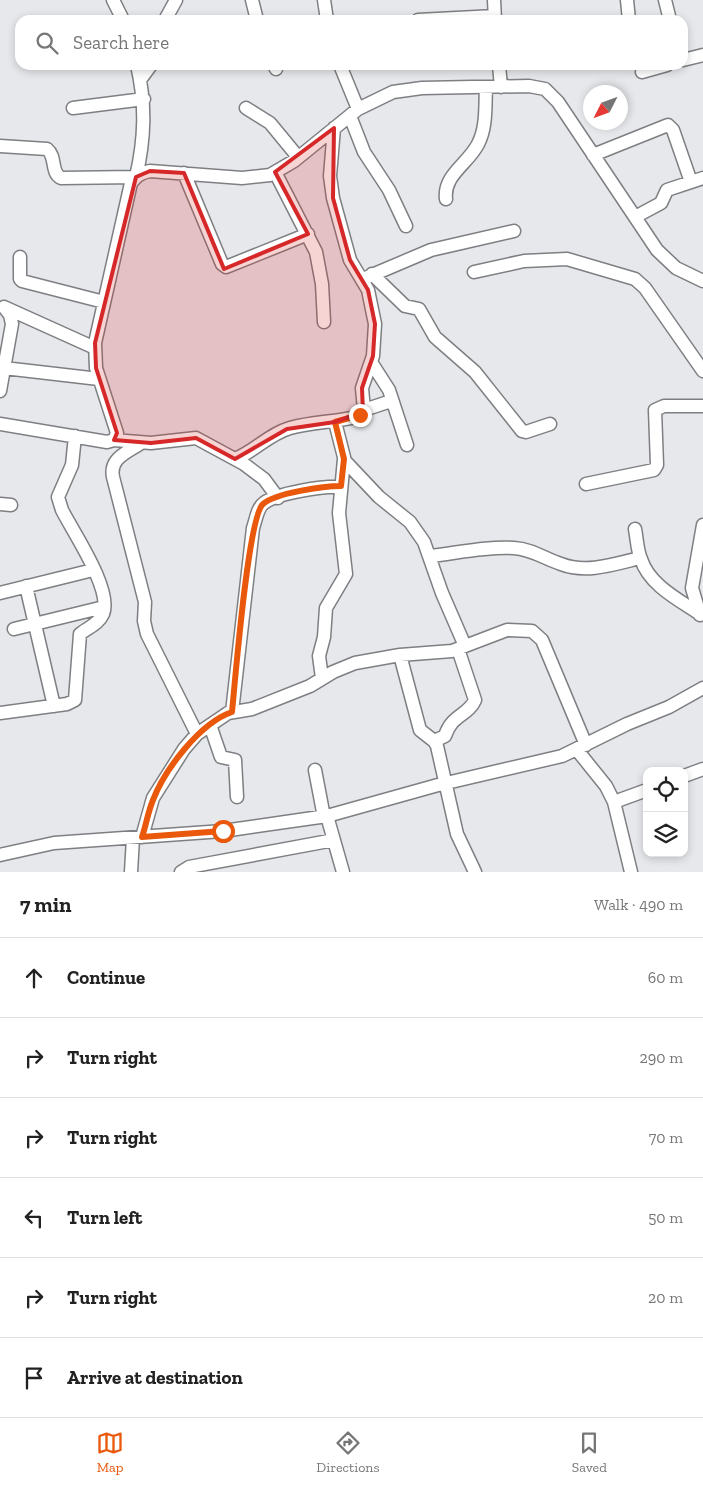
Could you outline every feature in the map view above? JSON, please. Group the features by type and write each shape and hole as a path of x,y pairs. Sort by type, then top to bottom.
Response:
{"street":[{"path":"113,0 120,15"},
{"path":"168,15 176,0"},
{"path":"252,0 256,15"},
{"path":"324,0 326,15"},
{"path":"494,0 495,15"},
{"path":"627,0 628,15"},
{"path":"665,0 669,15"},
{"path":"688,59 703,55"},
{"path":"136,177 144,139 144,99 138,70"},
{"path":"140,80 147,70"},
{"path":"341,70 364,152 389,190 406,226"},
{"path":"500,70 501,87"},
{"path":"642,72 649,70"},
{"path":"446,199 445,191 449,180 474,151 482,136 486,87"},
{"path":"114,440 117,434 99,379 94,348 131,183 136,177 141,172 150,171 255,178 276,172 298,157 354,112 376,99 407,90 486,87 539,87 545,89 558,102 666,259 676,268 703,280"},
{"path":"74,108 144,99"},
{"path":"246,108 270,123 298,157"},
{"path":"594,155 668,125 673,130 697,180 667,190 661,203 635,216"},
{"path":"334,128 330,176 333,198 350,260 405,306 420,309 435,337 475,372 522,431 526,432 550,424"},
{"path":"0,146 47,149 52,155 55,173 61,178 136,177"},
{"path":"276,172 308,234 321,273 324,322"},
{"path":"184,173 222,264 226,267 308,234"},
{"path":"368,277 431,250 514,231"},
{"path":"20,257 22,281 104,302"},
{"path":"474,272 524,260 560,259 580,262 635,279 646,288 703,371"},
{"path":"364,410 362,388 375,346 375,324 368,290 368,277"},
{"path":"2,305 94,348"},
{"path":"0,390 6,324 10,314 2,305"},
{"path":"371,362 389,390 391,401 408,445"},
{"path":"3,370 99,379"},
{"path":"235,459 252,452 266,440 287,429 356,417 364,410 391,401"},
{"path":"586,484 654,470 657,465 655,410 664,406 703,406"},
{"path":"322,678 320,656 325,633 326,608 346,574 339,518 344,459 335,422"},
{"path":"0,424 107,442 114,440 141,443 196,438 235,459 264,479 278,498"},
{"path":"0,713 54,706 75,700 80,634 99,621 104,607 104,597 93,570 62,510 58,497 72,465 75,436"},
{"path":"141,443 115,461 111,470 145,602 144,621 147,634 197,734"},
{"path":"344,459 379,497 410,522 424,542 462,647 475,700 472,705 448,724 445,736 434,740"},
{"path":"232,712 253,528 259,508 264,503 278,498 318,488 341,486"},
{"path":"701,617 692,588 703,525"},
{"path":"635,529 640,558 648,573 660,586 701,617"},
{"path":"430,556 515,548 532,551 562,565 582,568 604,566 640,558"},
{"path":"0,593 93,570"},
{"path":"26,586 54,706"},
{"path":"14,629 104,607"},
{"path":"132,872 138,838 157,790 197,734 232,712 252,709 349,665 400,654 462,647 507,630 526,630 536,633 542,640 581,747 614,802 631,872"},
{"path":"400,654 420,730 434,740 457,834 475,872"},
{"path":"0,855 48,843 223,831 325,816 562,756 627,724 669,707 703,688"},
{"path":"210,726 221,757 235,760 237,797"},
{"path":"688,775 703,769"},
{"path":"315,770 325,816 343,872"},
{"path":"614,802 643,791"},
{"path":"181,872 189,867 334,840"}],"highlighted area":[{"path":"334,128 333,198 350,260 368,290 375,324 373,356 362,388 363,412 335,422 287,429 235,459 196,438 151,443 114,440 117,433 96,368 95,343 136,177 150,171 184,173 224,269 308,234 275,172"}],"route":[{"path":"223,831 142,837 153,798 184,749 197,734 232,712 240,626 253,528 259,508 270,500 284,496 328,486 341,486 344,459 335,422 360,415"}]}
